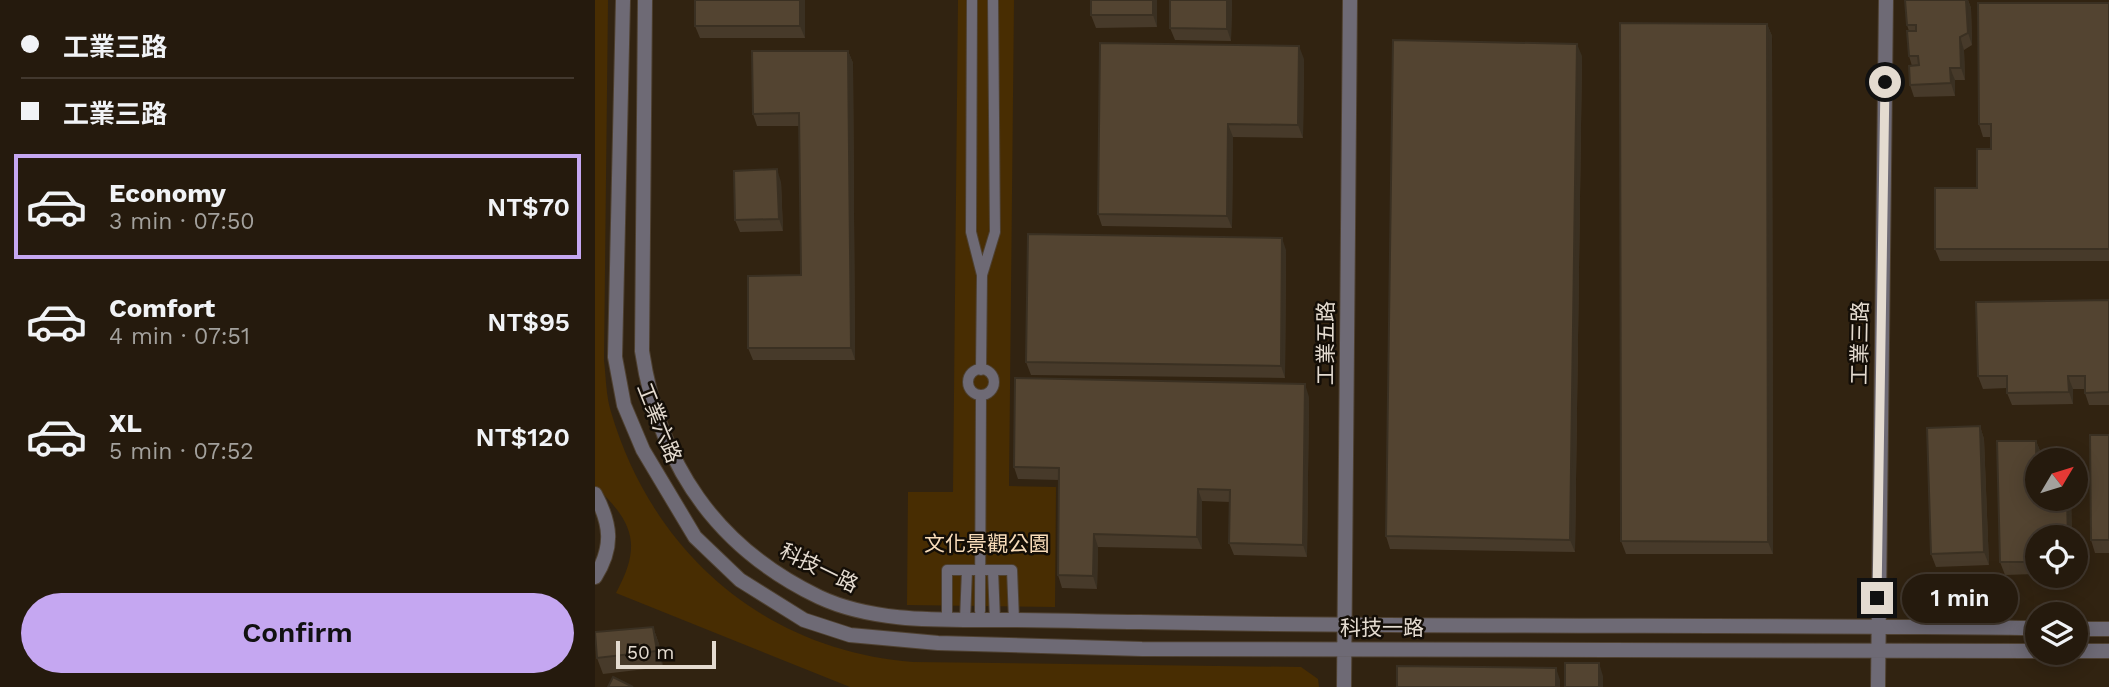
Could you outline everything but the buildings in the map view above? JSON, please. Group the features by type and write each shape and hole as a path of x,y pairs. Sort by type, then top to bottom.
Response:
{"street":[{"name":"工業六路","path":"623,0 615,357 625,405 643,450 665,491 695,537 740,580"},
{"name":"工業六路","path":"645,0 642,351 648,390 663,433 685,478 718,527 758,562"},
{"path":"972,0 971,232 982,275 981,370"},
{"path":"982,275 995,232 993,0"},
{"name":"工業五路","path":"1344,687 1350,0"},
{"name":"工業三路","path":"1878,687 1886,0"},
{"path":"981,370 992,375 994,383 989,393 981,395 973,392 969,385 970,376 981,370"},
{"path":"980,611 981,395"},
{"path":"595,494 610,532 609,548 595,577"},
{"name":"科技一路","path":"758,562 820,597 868,614 965,620 1345,626 2025,628"},
{"path":"947,619 947,570 1012,570 1014,620"},
{"path":"965,620 967,570"},
{"path":"993,570 995,620"},
{"name":"科技一路","path":"740,580 804,620 851,635 938,643 1128,649 2025,652"},
{"path":"2088,629 2109,629"},
{"path":"2088,651 2109,651"}],"green space":[{"path":"595,0 608,0 604,360 609,406 630,463 655,509 686,550 722,586 763,615 809,638 859,654 913,662 1301,667 1318,679 1319,687 850,687 616,593 629,561 630,535 626,523 595,486"},
{"name":"文化景觀公園","path":"958,0 1014,0 1009,486 1056,487 1055,607 907,605 908,492 953,492"}],"route":[{"path":"1877,598 1885,82"}]}
